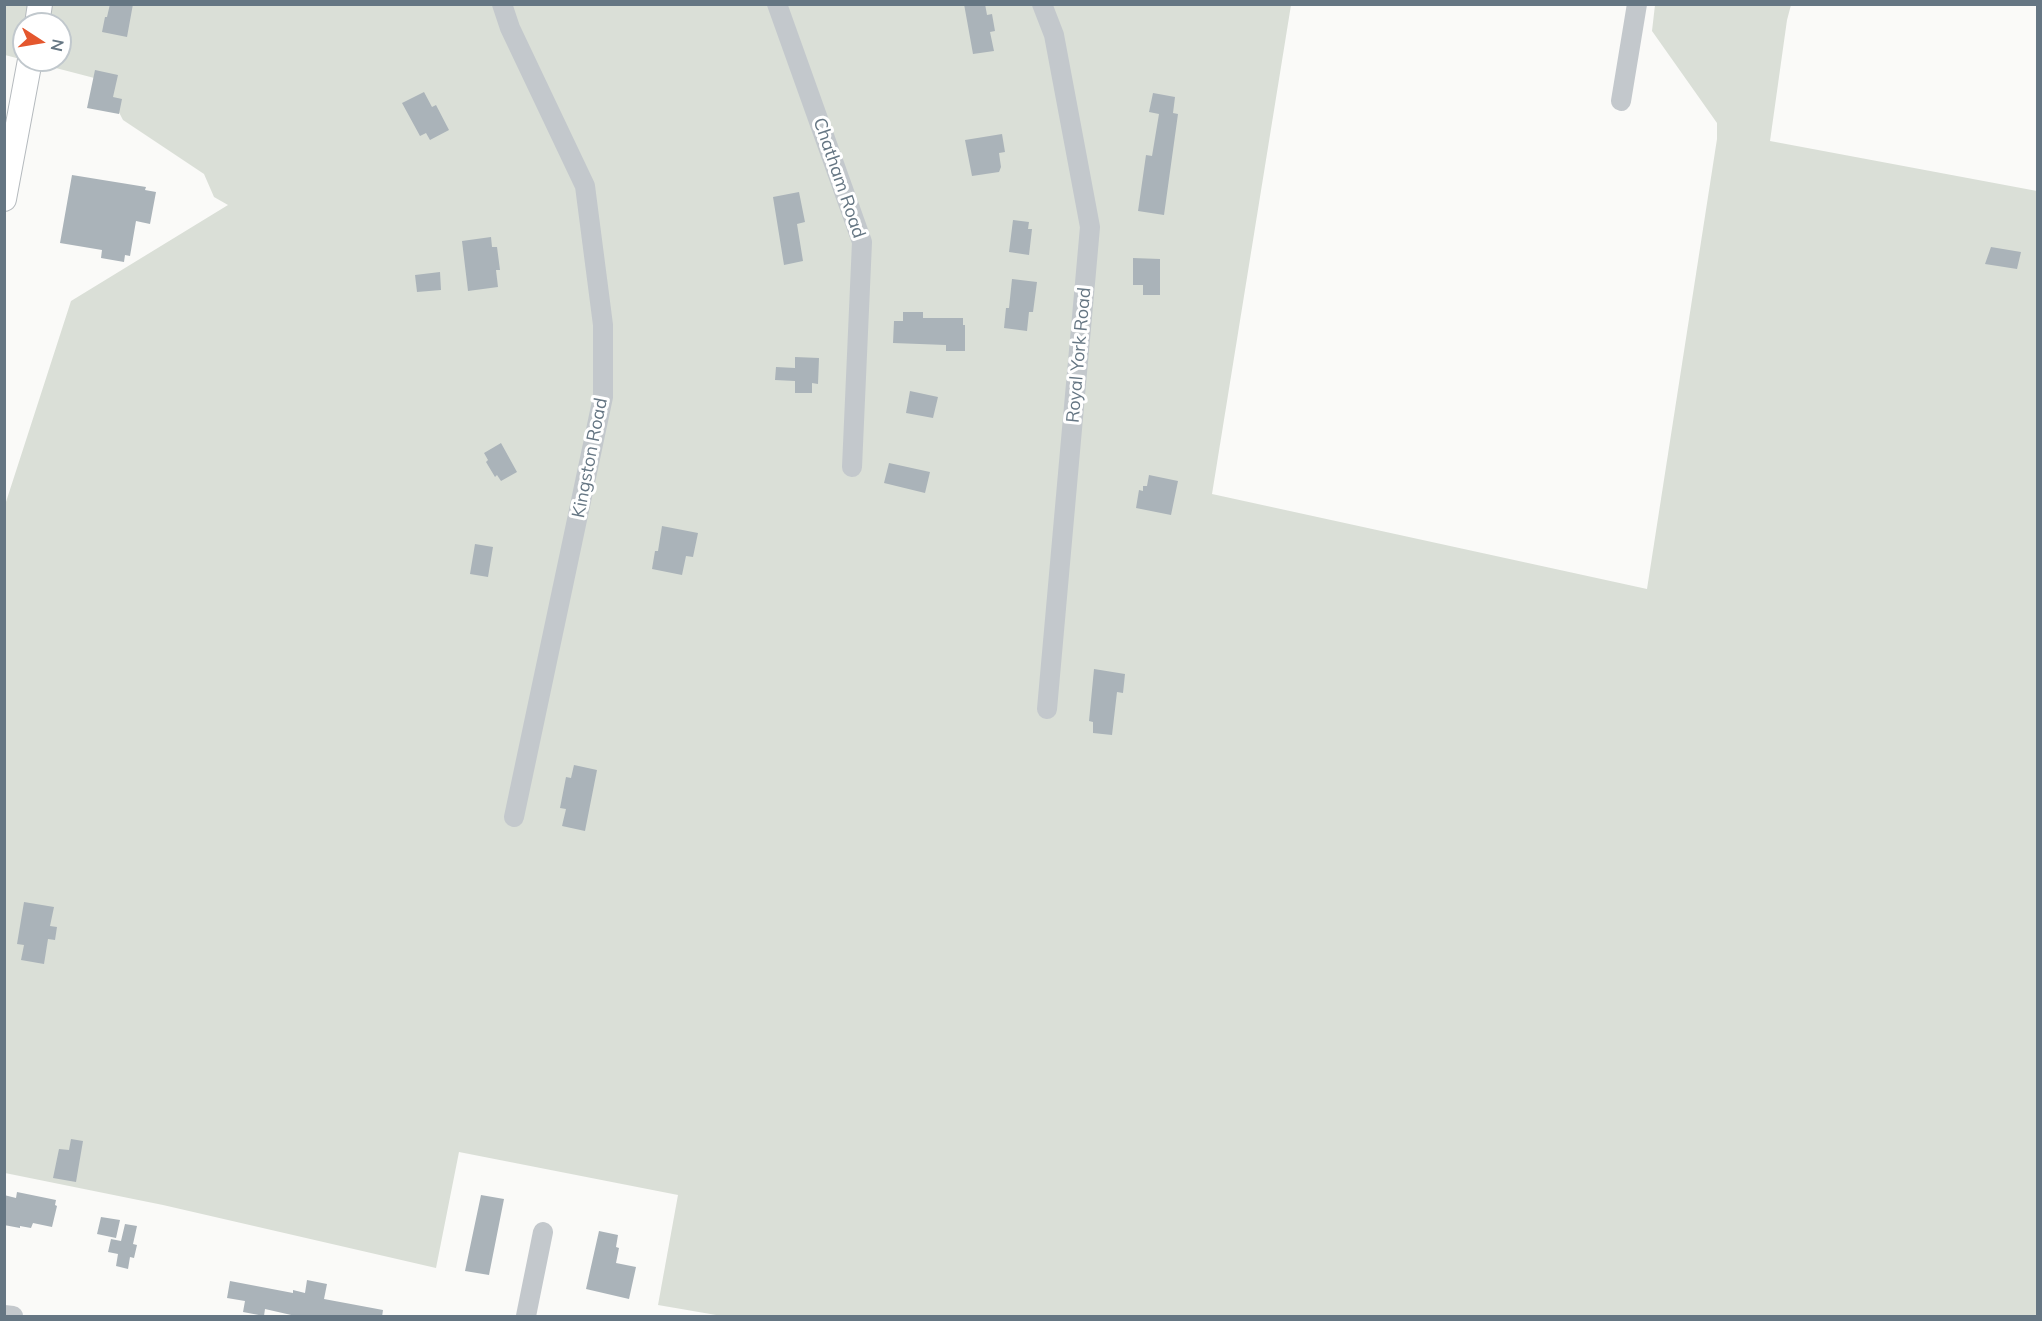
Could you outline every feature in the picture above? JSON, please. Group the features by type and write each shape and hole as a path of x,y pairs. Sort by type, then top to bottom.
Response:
{"main road":[{"path":"4,199 28,72"}],"street":[{"name":"Kingston Road","path":"502,4 510,28 585,186 603,326 603,397 514,817"},
{"name":"Chatham Road","path":"777,4 862,242 852,467"},
{"name":"Royal York Road","path":"1042,4 1054,35 1090,227 1047,709"},
{"path":"1621,101 1637,4"},
{"path":"526,1317 543,1232"},
{"path":"4,1315 13,1317"}],"shaded area":[{"path":"4,5 1291,5 1212,494 1647,589 1717,139 1717,123 1652,31 1655,5 1791,5 1770,141 2037,191 2037,1316 722,1316 658,1305 678,1195 459,1152 436,1268 163,1205 5,1173 5,505 71,301 228,205 214,197 204,174 123,120 102,80 71,72 72,12 12,12 12,57 5,55"}],"building":[{"path":"110,4 133,4 127,37 102,32"},
{"path":"964,4 985,4 987,15 992,14 995,31 990,32 994,51 973,54"},
{"path":"95,70 118,75 113,97 122,99 119,114 87,108"},
{"path":"424,92 432,107 436,105 449,130 430,140 426,133 420,136 402,103"},
{"path":"1153,93 1175,97 1173,113 1178,114 1164,215 1138,211 1146,155 1152,156 1159,114 1149,112"},
{"path":"1002,134 1005,152 999,153 1001,167 999,172 972,176 965,140"},
{"path":"72,175 146,187 145,190 156,192 150,224 136,221 130,256 125,255 124,262 101,258 102,250 60,243"},
{"path":"799,192 805,222 797,224 803,261 784,265 773,197"},
{"path":"1013,220 1029,222 1028,229 1032,229 1029,255 1009,252"},
{"path":"491,237 492,247 497,247 500,270 496,270 498,287 468,291 462,241"},
{"path":"1991,247 2021,252 2017,269 1985,264"},
{"path":"1133,258 1160,259 1160,295 1143,295 1143,285 1133,285"},
{"path":"440,272 441,290 417,292 415,275"},
{"path":"1012,279 1037,282 1033,312 1029,312 1027,331 1004,328"},
{"path":"903,312 923,312 923,318 963,318 965,351 946,351 946,345 893,343 894,321 903,321"},
{"path":"795,357 819,358 818,384 812,383 812,393 795,393 795,381 775,380 776,367 795,368"},
{"path":"910,391 938,397 933,418 906,413"},
{"path":"501,443 517,472 501,481 497,475 495,477 486,462 488,460 484,453"},
{"path":"889,463 930,472 925,493 884,483"},
{"path":"1149,475 1178,481 1171,515 1136,508 1139,490 1143,491 1143,486 1147,486"},
{"path":"662,526 698,533 693,557 686,556 682,575 652,569"},
{"path":"475,544 493,547 488,577 470,574"},
{"path":"1094,669 1125,674 1123,693 1117,692 1112,735 1093,733 1093,722 1089,721"},
{"path":"574,765 597,770 585,831 562,826 566,809 560,808 566,777 571,778"},
{"path":"24,902 54,907 50,926 57,927 55,940 48,939 44,964 21,960 24,945 17,944"},
{"path":"71,1139 83,1141 76,1182 53,1178 59,1149 69,1150"},
{"path":"17,1192 56,1200 55,1205 57,1206 52,1227 33,1223 31,1228 4,1225 4,1195 16,1198"},
{"path":"481,1195 504,1199 489,1275 465,1271"},
{"path":"101,1217 120,1220 116,1238 97,1234"},
{"path":"125,1224 137,1226 133,1244 137,1245 134,1258 130,1257 128,1269 116,1266 118,1254 108,1252 111,1239 121,1241"},
{"path":"599,1231 618,1235 616,1247 619,1248 616,1263 636,1267 629,1299 586,1289"},
{"path":"307,1280 327,1284 324,1299 383,1310 382,1317 300,1317 265,1309 264,1316 243,1312 245,1301 227,1298 230,1281 293,1293 293,1290 305,1293"}]}
